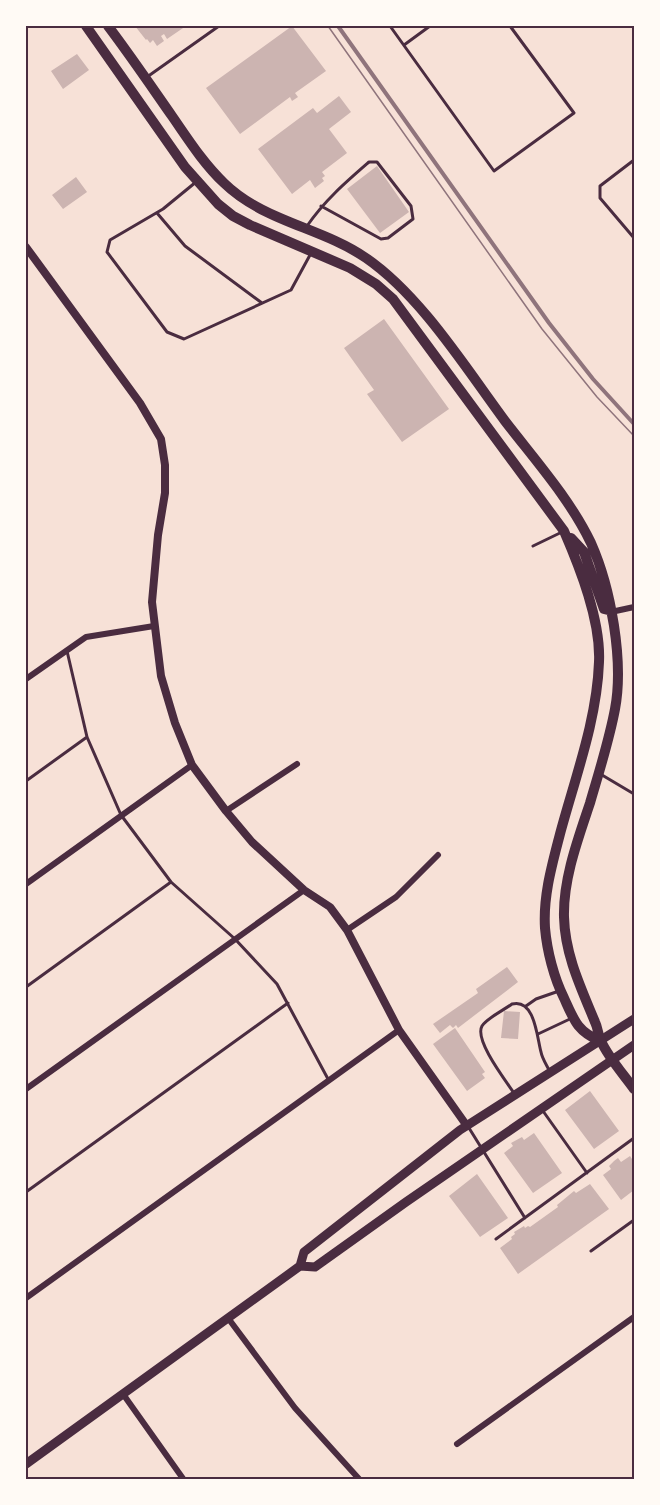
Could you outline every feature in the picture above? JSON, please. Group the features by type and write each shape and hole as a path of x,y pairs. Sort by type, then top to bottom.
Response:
{"main road":[{"path":"86,26 197,181 218,204 233,216 250,225 350,268 376,284 393,299 564,531 584,552 604,609 611,612"},
{"path":"108,26 200,157 222,182 243,200 265,213 349,248 366,258 389,275 417,304 557,489 580,523 599,564 611,612 617,651 615,706 599,773 576,845 566,888 564,918 571,964 597,1027 600,1041 634,1089"},
{"path":"130,88 146,78"},
{"path":"564,531 576,559 594,615 600,660 595,706 548,880 545,928 560,990 573,1017 585,1035 600,1041"},
{"path":"26,1464 300,1266 304,1252 467,1126 634,1019"},
{"path":"300,1266 315,1268 482,1149 634,1045"}],"street":[{"path":"26,247 134,394 161,439 165,465 165,493 158,535 152,602 154,626 161,676 175,723 192,765 252,842 304,890 330,907 347,930 399,1030 467,1126"},
{"path":"611,612 634,607"},
{"path":"26,679 66,649 87,637 154,626"},
{"path":"226,811 297,764"},
{"path":"26,884 192,765"},
{"path":"347,930 396,897 438,855"},
{"path":"26,1089 304,890"},
{"path":"26,1298 399,1030"},
{"path":"457,1444 634,1317"},
{"path":"228,1318 296,1408 360,1479"},
{"path":"123,1394 184,1479"}],"lane":[{"path":"146,78 219,26"},
{"path":"390,26 494,171 574,113 510,26"},
{"path":"404,45 430,26"},
{"path":"634,160 600,186 600,198 634,236"},
{"path":"305,230 321,206 369,162 376,162 411,206 413,219 388,238 381,238 321,206"},
{"path":"197,181 157,213 110,240 107,252 167,332 184,339 291,290 312,251"},
{"path":"157,213 185,246 262,303"},
{"path":"533,546 564,531"},
{"path":"66,649 87,737 121,815 171,882 235,939 277,984 329,1080"},
{"path":"26,781 87,737"},
{"path":"599,773 634,794"},
{"path":"26,987 171,882"},
{"path":"526,1006 536,999 560,990"},
{"path":"26,1192 288,1003"},
{"path":"515,1094 484,1047 480,1033 482,1025 513,1004 526,1006 538,1034 541,1055 550,1071"},
{"path":"538,1034 573,1017"},
{"path":"542,1108 587,1173"},
{"path":"467,1126 525,1218"},
{"path":"496,1239 634,1138"},
{"path":"591,1251 634,1220"}],"building":[{"path":"135,26 186,26 167,39 164,34 161,36 164,41 157,46 153,40 150,43 146,40"},
{"path":"292,26 326,71 295,93 298,97 292,101 290,97 240,134 206,88"},
{"path":"77,54 89,70 63,89 51,71"},
{"path":"339,96 351,112 329,129 347,153 322,172 325,176 322,178 324,181 315,188 310,180 292,194 258,149 313,108 317,113"},
{"path":"377,166 409,212 380,233 347,189"},
{"path":"76,177 87,192 63,209 52,195"},
{"path":"384,319 449,409 402,442 367,394 374,390 344,348"},
{"path":"507,967 518,982 458,1028 456,1025 453,1028 450,1025 440,1033 433,1024 478,993 476,989"},
{"path":"504,1011 520,1012 518,1039 501,1038"},
{"path":"455,1028 485,1072 482,1074 485,1078 467,1091 433,1044"},
{"path":"590,1091 619,1131 594,1149 565,1110"},
{"path":"534,1133 562,1173 533,1193 504,1153 513,1146 511,1143 522,1137 524,1140"},
{"path":"630,1156 634,1162 634,1190 621,1200 603,1175 611,1169 609,1166 618,1158 621,1162"},
{"path":"477,1174 508,1218 480,1237 449,1196"},
{"path":"590,1184 609,1209 518,1274 500,1248 512,1239 514,1232 524,1226 525,1228 530,1227 558,1207 557,1205 574,1191 576,1193"}],"tram line":[{"path":"328,26 542,329 597,397 634,436"}],"railway":[{"path":"338,26 549,323 593,379 634,424"}]}
